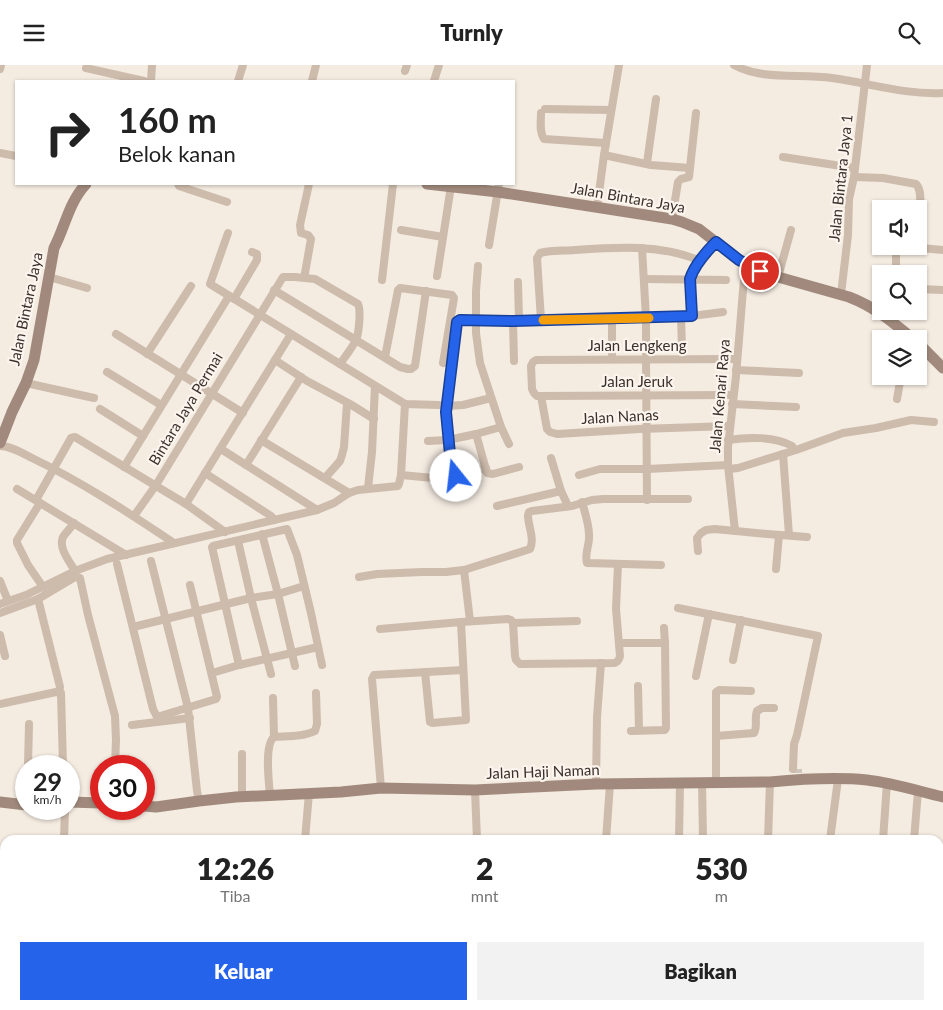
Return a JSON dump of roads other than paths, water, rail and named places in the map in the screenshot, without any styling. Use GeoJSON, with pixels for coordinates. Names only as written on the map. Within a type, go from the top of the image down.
{"type":"FeatureCollection","features":[{"type":"Feature","properties":{"kind":"street"},"geometry":{"type":"LineString","coordinates":[[0,69],[1,65]]}},
{"type":"Feature","properties":{"kind":"street"},"geometry":{"type":"LineString","coordinates":[[151,80],[152,65]]}},
{"type":"Feature","properties":{"kind":"street"},"geometry":{"type":"LineString","coordinates":[[238,80],[243,65]]}},
{"type":"Feature","properties":{"kind":"street"},"geometry":{"type":"LineString","coordinates":[[312,80],[316,65]]}},
{"type":"Feature","properties":{"kind":"street"},"geometry":{"type":"LineString","coordinates":[[434,80],[439,65]]}},
{"type":"Feature","properties":{"kind":"street"},"geometry":{"type":"LineString","coordinates":[[597,207],[619,65]]}},
{"type":"Feature","properties":{"kind":"street"},"geometry":{"type":"LineString","coordinates":[[734,65],[753,72],[770,75],[832,78],[926,94],[943,93]]}},
{"type":"Feature","properties":{"kind":"street"},"geometry":{"type":"LineString","coordinates":[[770,75],[771,65]]}},
{"type":"Feature","properties":{"kind":"street","name":"Jalan Bintara Jaya 1"},"geometry":{"type":"LineString","coordinates":[[841,294],[848,235],[849,199],[854,177],[867,65]]}},
{"type":"Feature","properties":{"kind":"street"},"geometry":{"type":"LineString","coordinates":[[86,68],[140,80]]}},
{"type":"Feature","properties":{"kind":"street"},"geometry":{"type":"LineString","coordinates":[[646,163],[656,99]]}},
{"type":"Feature","properties":{"kind":"street"},"geometry":{"type":"LineString","coordinates":[[606,143],[544,139],[541,132],[543,111],[612,110]]}},
{"type":"Feature","properties":{"kind":"street"},"geometry":{"type":"LineString","coordinates":[[672,219],[678,182],[688,177],[690,169],[696,113]]}},
{"type":"Feature","properties":{"kind":"street"},"geometry":{"type":"LineString","coordinates":[[0,153],[15,157]]}},
{"type":"Feature","properties":{"kind":"street"},"geometry":{"type":"LineString","coordinates":[[604,155],[651,165],[690,169]]}},
{"type":"Feature","properties":{"kind":"street"},"geometry":{"type":"LineString","coordinates":[[783,157],[854,168]]}},
{"type":"Feature","properties":{"kind":"street"},"geometry":{"type":"LineString","coordinates":[[854,177],[883,178],[916,184],[919,187],[920,200]]}},
{"type":"Feature","properties":{"kind":"street","name":"Jalan Bintara Jaya"},"geometry":{"type":"LineString","coordinates":[[0,444],[34,360],[54,249],[73,202],[85,185]]}},
{"type":"Feature","properties":{"kind":"street"},"geometry":{"type":"LineString","coordinates":[[178,185],[227,202]]}},
{"type":"Feature","properties":{"kind":"street"},"geometry":{"type":"LineString","coordinates":[[305,273],[311,239],[308,235],[301,233],[300,225],[309,185]]}},
{"type":"Feature","properties":{"kind":"street"},"geometry":{"type":"LineString","coordinates":[[382,280],[393,185]]}},
{"type":"Feature","properties":{"kind":"street","name":"Jalan Bintara Jaya"},"geometry":{"type":"LineString","coordinates":[[439,185],[498,188],[682,221],[699,229],[746,265],[778,277],[860,301],[876,310],[901,330]]}},
{"type":"Feature","properties":{"kind":"street"},"geometry":{"type":"LineString","coordinates":[[437,276],[451,186]]}},
{"type":"Feature","properties":{"kind":"street"},"geometry":{"type":"LineString","coordinates":[[489,245],[498,188]]}},
{"type":"Feature","properties":{"kind":"street"},"geometry":{"type":"LineString","coordinates":[[401,230],[443,237]]}},
{"type":"Feature","properties":{"kind":"street"},"geometry":{"type":"LineString","coordinates":[[778,277],[791,230]]}},
{"type":"Feature","properties":{"kind":"street"},"geometry":{"type":"LineString","coordinates":[[228,233],[210,285],[404,403],[463,405],[491,398]]}},
{"type":"Feature","properties":{"kind":"street"},"geometry":{"type":"LineString","coordinates":[[692,316],[690,279],[692,273],[716,242]]}},
{"type":"Feature","properties":{"kind":"street"},"geometry":{"type":"LineString","coordinates":[[896,265],[896,251],[899,246],[943,250]]}},
{"type":"Feature","properties":{"kind":"street"},"geometry":{"type":"LineString","coordinates":[[542,320],[538,258],[540,253],[604,248],[642,248],[686,255],[701,261]]}},
{"type":"Feature","properties":{"kind":"street"},"geometry":{"type":"LineString","coordinates":[[642,248],[646,318],[648,500]]}},
{"type":"Feature","properties":{"kind":"street"},"geometry":{"type":"LineString","coordinates":[[124,467],[180,374],[257,260],[257,254],[252,252]]}},
{"type":"Feature","properties":{"kind":"street","name":"Jalan Kenari Raya"},"geometry":{"type":"LineString","coordinates":[[736,531],[728,467],[728,440],[746,265]]}},
{"type":"Feature","properties":{"kind":"street"},"geometry":{"type":"LineString","coordinates":[[478,266],[476,291],[477,349],[491,398],[509,445]]}},
{"type":"Feature","properties":{"kind":"street"},"geometry":{"type":"LineString","coordinates":[[50,277],[87,288]]}},
{"type":"Feature","properties":{"kind":"street"},"geometry":{"type":"LineString","coordinates":[[340,364],[356,339],[360,314],[358,304],[315,279],[282,277],[274,290],[356,339],[400,367],[408,369],[415,366],[426,291]]}},
{"type":"Feature","properties":{"kind":"street"},"geometry":{"type":"LineString","coordinates":[[644,279],[726,280]]}},
{"type":"Feature","properties":{"kind":"street"},"geometry":{"type":"LineString","coordinates":[[514,361],[518,282]]}},
{"type":"Feature","properties":{"kind":"street"},"geometry":{"type":"LineString","coordinates":[[147,354],[191,287]]}},
{"type":"Feature","properties":{"kind":"street"},"geometry":{"type":"LineString","coordinates":[[385,357],[398,290],[400,288],[452,295],[454,298],[443,363]]}},
{"type":"Feature","properties":{"kind":"street"},"geometry":{"type":"LineString","coordinates":[[927,289],[943,290]]}},
{"type":"Feature","properties":{"kind":"street","name":"Bintara Jaya Permai"},"geometry":{"type":"LineString","coordinates":[[53,468],[71,438],[75,437],[156,485],[274,290]]}},
{"type":"Feature","properties":{"kind":"street"},"geometry":{"type":"LineString","coordinates":[[486,468],[456,476],[451,465],[443,405],[456,324],[460,320],[516,321],[646,318],[692,316],[723,312]]}},
{"type":"Feature","properties":{"kind":"street"},"geometry":{"type":"LineString","coordinates":[[681,316],[682,349]]}},
{"type":"Feature","properties":{"kind":"street"},"geometry":{"type":"LineString","coordinates":[[612,319],[612,354]]}},
{"type":"Feature","properties":{"kind":"street"},"geometry":{"type":"LineString","coordinates":[[116,334],[243,413]]}},
{"type":"Feature","properties":{"kind":"street"},"geometry":{"type":"LineString","coordinates":[[186,504],[291,334]]}},
{"type":"Feature","properties":{"kind":"street"},"geometry":{"type":"LineString","coordinates":[[927,352],[943,368]]}},
{"type":"Feature","properties":{"kind":"street","name":"Jalan Lengkeng"},"geometry":{"type":"LineString","coordinates":[[536,360],[646,357],[737,359]]}},
{"type":"Feature","properties":{"kind":"street"},"geometry":{"type":"LineString","coordinates":[[275,360],[374,419]]}},
{"type":"Feature","properties":{"kind":"street","name":"Jalan Nanas"},"geometry":{"type":"LineString","coordinates":[[536,360],[531,366],[532,389],[536,395],[541,396],[547,429],[557,435],[730,426]]}},
{"type":"Feature","properties":{"kind":"street"},"geometry":{"type":"LineString","coordinates":[[736,370],[799,373]]}},
{"type":"Feature","properties":{"kind":"street"},"geometry":{"type":"LineString","coordinates":[[107,372],[161,405]]}},
{"type":"Feature","properties":{"kind":"street"},"geometry":{"type":"LineString","coordinates":[[246,465],[301,377]]}},
{"type":"Feature","properties":{"kind":"street"},"geometry":{"type":"LineString","coordinates":[[26,383],[94,398]]}},
{"type":"Feature","properties":{"kind":"street"},"geometry":{"type":"LineString","coordinates":[[897,399],[899,385]]}},
{"type":"Feature","properties":{"kind":"street"},"geometry":{"type":"LineString","coordinates":[[368,488],[375,386]]}},
{"type":"Feature","properties":{"kind":"street","name":"Jalan Jeruk"},"geometry":{"type":"LineString","coordinates":[[541,396],[733,395]]}},
{"type":"Feature","properties":{"kind":"street"},"geometry":{"type":"LineString","coordinates":[[325,478],[340,461],[342,455],[347,403]]}},
{"type":"Feature","properties":{"kind":"street"},"geometry":{"type":"LineString","coordinates":[[0,581],[4,602],[26,595],[76,571],[107,559],[317,510],[334,503],[350,493],[368,488],[398,486],[401,475],[404,403]]}},
{"type":"Feature","properties":{"kind":"street"},"geometry":{"type":"LineString","coordinates":[[732,404],[796,407]]}},
{"type":"Feature","properties":{"kind":"street"},"geometry":{"type":"LineString","coordinates":[[100,409],[143,436]]}},
{"type":"Feature","properties":{"kind":"street"},"geometry":{"type":"LineString","coordinates":[[579,475],[600,469],[738,468],[843,433],[912,421],[934,422]]}},
{"type":"Feature","properties":{"kind":"street"},"geometry":{"type":"LineString","coordinates":[[428,441],[448,440],[501,427]]}},
{"type":"Feature","properties":{"kind":"street"},"geometry":{"type":"LineString","coordinates":[[476,434],[489,475],[519,467]]}},
{"type":"Feature","properties":{"kind":"street"},"geometry":{"type":"LineString","coordinates":[[261,440],[350,493]]}},
{"type":"Feature","properties":{"kind":"street"},"geometry":{"type":"LineString","coordinates":[[728,440],[771,440],[792,446]]}},
{"type":"Feature","properties":{"kind":"street"},"geometry":{"type":"LineString","coordinates":[[0,444],[53,468],[134,516],[174,543]]}},
{"type":"Feature","properties":{"kind":"street"},"geometry":{"type":"LineString","coordinates":[[220,449],[317,510]]}},
{"type":"Feature","properties":{"kind":"street"},"geometry":{"type":"LineString","coordinates":[[783,454],[789,535]]}},
{"type":"Feature","properties":{"kind":"street"},"geometry":{"type":"LineString","coordinates":[[551,458],[561,491],[568,506]]}},
{"type":"Feature","properties":{"kind":"street"},"geometry":{"type":"LineString","coordinates":[[43,587],[17,546],[17,540],[38,502],[53,468]]}},
{"type":"Feature","properties":{"kind":"street"},"geometry":{"type":"LineString","coordinates":[[205,473],[236,492],[274,520]]}},
{"type":"Feature","properties":{"kind":"street"},"geometry":{"type":"LineString","coordinates":[[401,475],[444,479]]}},
{"type":"Feature","properties":{"kind":"street"},"geometry":{"type":"LineString","coordinates":[[134,516],[156,485],[225,532]]}},
{"type":"Feature","properties":{"kind":"street"},"geometry":{"type":"LineString","coordinates":[[17,489],[126,555]]}},
{"type":"Feature","properties":{"kind":"street"},"geometry":{"type":"LineString","coordinates":[[497,506],[561,491]]}},
{"type":"Feature","properties":{"kind":"street"},"geometry":{"type":"LineString","coordinates":[[359,577],[377,574],[464,570],[530,549],[533,539],[528,518],[529,512],[603,499],[688,499]]}},
{"type":"Feature","properties":{"kind":"street"},"geometry":{"type":"LineString","coordinates":[[582,503],[589,534],[586,562],[661,565]]}},
{"type":"Feature","properties":{"kind":"street"},"geometry":{"type":"LineString","coordinates":[[74,523],[63,537],[62,544],[76,571]]}},
{"type":"Feature","properties":{"kind":"street"},"geometry":{"type":"LineString","coordinates":[[239,665],[212,547],[288,529],[304,586],[322,665]]}},
{"type":"Feature","properties":{"kind":"street"},"geometry":{"type":"LineString","coordinates":[[698,551],[698,538],[706,530],[715,529],[807,537]]}},
{"type":"Feature","properties":{"kind":"street"},"geometry":{"type":"LineString","coordinates":[[262,534],[296,666]]}},
{"type":"Feature","properties":{"kind":"street"},"geometry":{"type":"LineString","coordinates":[[776,569],[779,535]]}},
{"type":"Feature","properties":{"kind":"street"},"geometry":{"type":"LineString","coordinates":[[238,541],[270,674]]}},
{"type":"Feature","properties":{"kind":"street"},"geometry":{"type":"LineString","coordinates":[[151,561],[188,708],[199,801]]}},
{"type":"Feature","properties":{"kind":"street"},"geometry":{"type":"LineString","coordinates":[[117,564],[156,716],[158,717],[217,698],[190,585]]}},
{"type":"Feature","properties":{"kind":"street"},"geometry":{"type":"LineString","coordinates":[[513,623],[515,656],[520,664],[617,662],[619,660],[616,609],[618,564]]}},
{"type":"Feature","properties":{"kind":"street"},"geometry":{"type":"LineString","coordinates":[[464,570],[470,621]]}},
{"type":"Feature","properties":{"kind":"street"},"geometry":{"type":"LineString","coordinates":[[0,613],[38,599],[75,577],[80,578],[115,716],[116,755]]}},
{"type":"Feature","properties":{"kind":"street"},"geometry":{"type":"LineString","coordinates":[[133,627],[251,598],[278,594],[304,586]]}},
{"type":"Feature","properties":{"kind":"street"},"geometry":{"type":"LineString","coordinates":[[38,599],[60,687]]}},
{"type":"Feature","properties":{"kind":"street"},"geometry":{"type":"LineString","coordinates":[[678,608],[818,635],[796,735],[798,744],[796,774]]}},
{"type":"Feature","properties":{"kind":"street"},"geometry":{"type":"LineString","coordinates":[[696,676],[709,614]]}},
{"type":"Feature","properties":{"kind":"street"},"geometry":{"type":"LineString","coordinates":[[380,629],[508,619],[513,623],[577,621]]}},
{"type":"Feature","properties":{"kind":"street"},"geometry":{"type":"LineString","coordinates":[[733,660],[741,620]]}},
{"type":"Feature","properties":{"kind":"street"},"geometry":{"type":"LineString","coordinates":[[425,672],[430,720],[432,723],[466,720],[461,622]]}},
{"type":"Feature","properties":{"kind":"street"},"geometry":{"type":"LineString","coordinates":[[638,686],[635,731],[665,730],[664,628]]}},
{"type":"Feature","properties":{"kind":"street"},"geometry":{"type":"LineString","coordinates":[[0,635],[5,656]]}},
{"type":"Feature","properties":{"kind":"street"},"geometry":{"type":"LineString","coordinates":[[619,643],[665,643]]}},
{"type":"Feature","properties":{"kind":"street"},"geometry":{"type":"LineString","coordinates":[[212,673],[318,647]]}},
{"type":"Feature","properties":{"kind":"street"},"geometry":{"type":"LineString","coordinates":[[596,784],[597,717],[601,663]]}},
{"type":"Feature","properties":{"kind":"street"},"geometry":{"type":"LineString","coordinates":[[381,788],[372,679],[374,675],[463,670]]}},
{"type":"Feature","properties":{"kind":"street"},"geometry":{"type":"LineString","coordinates":[[716,783],[716,691],[752,691]]}},
{"type":"Feature","properties":{"kind":"street"},"geometry":{"type":"LineString","coordinates":[[0,704],[56,692],[60,693],[63,755]]}},
{"type":"Feature","properties":{"kind":"street"},"geometry":{"type":"LineString","coordinates":[[270,796],[268,758],[270,740],[274,737],[300,735],[315,731],[317,724],[316,693]]}},
{"type":"Feature","properties":{"kind":"street"},"geometry":{"type":"LineString","coordinates":[[273,698],[274,737]]}},
{"type":"Feature","properties":{"kind":"street"},"geometry":{"type":"LineString","coordinates":[[716,735],[754,733],[756,730],[755,716],[757,711],[762,708],[774,708]]}},
{"type":"Feature","properties":{"kind":"street"},"geometry":{"type":"LineString","coordinates":[[132,725],[190,718]]}},
{"type":"Feature","properties":{"kind":"street"},"geometry":{"type":"LineString","coordinates":[[28,755],[29,725]]}},
{"type":"Feature","properties":{"kind":"street"},"geometry":{"type":"LineString","coordinates":[[242,754],[242,797]]}},
{"type":"Feature","properties":{"kind":"street","name":"Jalan Haji Naman"},"geometry":{"type":"LineString","coordinates":[[155,807],[242,797],[381,788],[475,790],[596,784],[770,782],[796,774],[887,783],[943,797]]}},
{"type":"Feature","properties":{"kind":"street"},"geometry":{"type":"LineString","coordinates":[[831,835],[838,779]]}},
{"type":"Feature","properties":{"kind":"street"},"geometry":{"type":"LineString","coordinates":[[702,782],[703,835]]}},
{"type":"Feature","properties":{"kind":"street"},"geometry":{"type":"LineString","coordinates":[[768,835],[770,782]]}},
{"type":"Feature","properties":{"kind":"street"},"geometry":{"type":"LineString","coordinates":[[679,835],[680,783]]}},
{"type":"Feature","properties":{"kind":"street"},"geometry":{"type":"LineString","coordinates":[[883,835],[887,783]]}},
{"type":"Feature","properties":{"kind":"street"},"geometry":{"type":"LineString","coordinates":[[606,835],[610,784]]}},
{"type":"Feature","properties":{"kind":"street"},"geometry":{"type":"LineString","coordinates":[[475,790],[477,835]]}},
{"type":"Feature","properties":{"kind":"street"},"geometry":{"type":"LineString","coordinates":[[914,835],[918,791]]}},
{"type":"Feature","properties":{"kind":"street"},"geometry":{"type":"LineString","coordinates":[[306,835],[309,793]]}},
{"type":"Feature","properties":{"kind":"street"},"geometry":{"type":"LineString","coordinates":[[0,802],[15,804]]}},
{"type":"Feature","properties":{"kind":"street"},"geometry":{"type":"LineString","coordinates":[[64,835],[65,820]]}}]}
